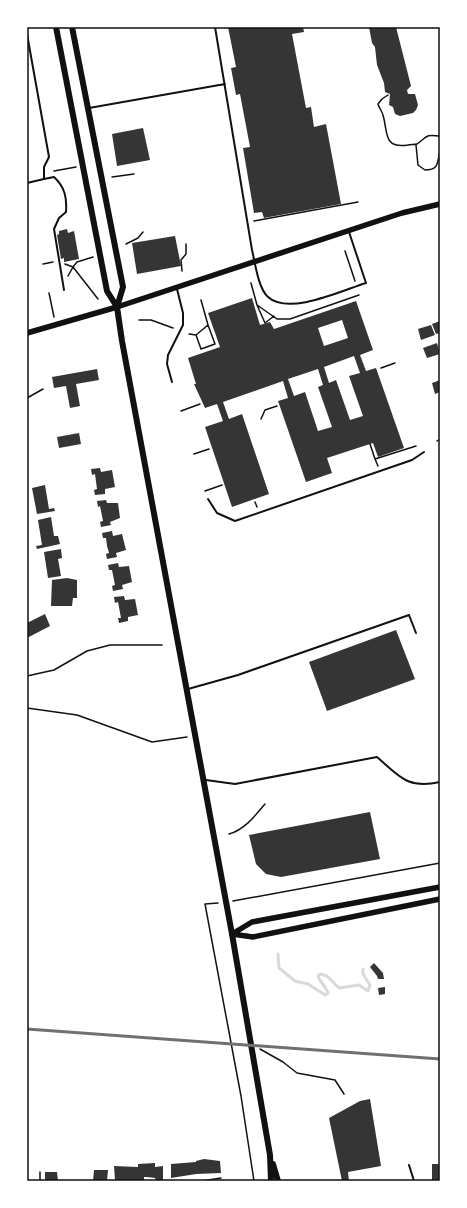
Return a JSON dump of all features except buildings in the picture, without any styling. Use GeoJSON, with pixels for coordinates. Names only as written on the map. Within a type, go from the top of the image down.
{"type":"FeatureCollection","features":[{"type":"Feature","properties":{"kind":"main road"},"geometry":{"type":"LineString","coordinates":[[56,27],[107,291],[117,307]]}},
{"type":"Feature","properties":{"kind":"main road"},"geometry":{"type":"LineString","coordinates":[[72,27],[123,287],[117,307],[122,345],[232,934],[270,1155],[278,1181]]}},
{"type":"Feature","properties":{"kind":"main road"},"geometry":{"type":"LineString","coordinates":[[270,1155],[271,1181]]}},
{"type":"Feature","properties":{"kind":"street"},"geometry":{"type":"LineString","coordinates":[[27,333],[177,288],[402,213],[440,204]]}},
{"type":"Feature","properties":{"kind":"street"},"geometry":{"type":"LineString","coordinates":[[232,934],[252,922],[440,887]]}},
{"type":"Feature","properties":{"kind":"street"},"geometry":{"type":"LineString","coordinates":[[232,934],[253,937],[440,899]]}},
{"type":"Feature","properties":{"kind":"lane"},"geometry":{"type":"LineString","coordinates":[[215,27],[255,262],[259,280],[268,297],[283,304],[297,305],[366,283],[349,231]]}},
{"type":"Feature","properties":{"kind":"lane"},"geometry":{"type":"LineString","coordinates":[[27,34],[50,157],[44,167],[44,179]]}},
{"type":"Feature","properties":{"kind":"lane"},"geometry":{"type":"LineString","coordinates":[[88,108],[225,84]]}},
{"type":"Feature","properties":{"kind":"lane"},"geometry":{"type":"LineString","coordinates":[[27,183],[54,177],[62,183],[67,200],[66,212],[59,218],[54,229],[64,290]]}},
{"type":"Feature","properties":{"kind":"lane"},"geometry":{"type":"LineString","coordinates":[[172,382],[167,364],[168,355],[183,325],[183,313],[177,288]]}},
{"type":"Feature","properties":{"kind":"lane"},"geometry":{"type":"LineString","coordinates":[[208,499],[217,513],[235,521],[412,460],[424,452]]}},
{"type":"Feature","properties":{"kind":"lane"},"geometry":{"type":"LineString","coordinates":[[186,689],[245,673],[409,615],[416,633]]}},
{"type":"Feature","properties":{"kind":"lane"},"geometry":{"type":"LineString","coordinates":[[203,780],[235,784],[377,757],[404,780],[420,785],[440,782]]}},
{"type":"Feature","properties":{"kind":"lane"},"geometry":{"type":"LineString","coordinates":[[409,1165],[414,1181]]}},
{"type":"Feature","properties":{"kind":"path"},"geometry":{"type":"LineString","coordinates":[[388,95],[378,104],[383,114],[385,131],[390,141],[399,146],[416,145],[424,137],[429,135],[438,136],[440,138]]}},
{"type":"Feature","properties":{"kind":"path"},"geometry":{"type":"LineString","coordinates":[[416,145],[418,165],[425,170],[435,167],[439,161],[440,151]]}},
{"type":"Feature","properties":{"kind":"path"},"geometry":{"type":"LineString","coordinates":[[44,173],[76,167]]}},
{"type":"Feature","properties":{"kind":"path"},"geometry":{"type":"LineString","coordinates":[[112,177],[134,174]]}},
{"type":"Feature","properties":{"kind":"path"},"geometry":{"type":"LineString","coordinates":[[254,221],[358,202]]}},
{"type":"Feature","properties":{"kind":"path"},"geometry":{"type":"LineString","coordinates":[[126,244],[138,238],[143,232]]}},
{"type":"Feature","properties":{"kind":"path"},"geometry":{"type":"LineString","coordinates":[[182,271],[181,260],[186,254],[186,244]]}},
{"type":"Feature","properties":{"kind":"path"},"geometry":{"type":"LineString","coordinates":[[345,251],[355,281]]}},
{"type":"Feature","properties":{"kind":"path"},"geometry":{"type":"LineString","coordinates":[[63,278],[68,276],[77,262],[93,256]]}},
{"type":"Feature","properties":{"kind":"path"},"geometry":{"type":"LineString","coordinates":[[43,264],[59,261],[73,268],[98,299]]}},
{"type":"Feature","properties":{"kind":"path"},"geometry":{"type":"LineString","coordinates":[[49,293],[54,317]]}},
{"type":"Feature","properties":{"kind":"path"},"geometry":{"type":"LineString","coordinates":[[196,335],[201,349],[215,344],[201,300]]}},
{"type":"Feature","properties":{"kind":"path"},"geometry":{"type":"LineString","coordinates":[[257,305],[265,323],[274,316]]}},
{"type":"Feature","properties":{"kind":"path"},"geometry":{"type":"LineString","coordinates":[[139,320],[151,320],[173,328]]}},
{"type":"Feature","properties":{"kind":"path"},"geometry":{"type":"LineString","coordinates":[[189,334],[196,335],[208,325]]}},
{"type":"Feature","properties":{"kind":"path"},"geometry":{"type":"LineString","coordinates":[[381,368],[395,363]]}},
{"type":"Feature","properties":{"kind":"path"},"geometry":{"type":"LineString","coordinates":[[27,398],[43,389]]}},
{"type":"Feature","properties":{"kind":"path"},"geometry":{"type":"LineString","coordinates":[[181,410],[200,404]]}},
{"type":"Feature","properties":{"kind":"path"},"geometry":{"type":"LineString","coordinates":[[261,419],[265,410],[277,406]]}},
{"type":"Feature","properties":{"kind":"path"},"geometry":{"type":"LineString","coordinates":[[370,444],[375,459],[416,446]]}},
{"type":"Feature","properties":{"kind":"path"},"geometry":{"type":"LineString","coordinates":[[194,454],[209,449]]}},
{"type":"Feature","properties":{"kind":"path"},"geometry":{"type":"LineString","coordinates":[[205,491],[222,485]]}},
{"type":"Feature","properties":{"kind":"path"},"geometry":{"type":"LineString","coordinates":[[27,676],[54,670],[87,651],[110,645],[162,645]]}},
{"type":"Feature","properties":{"kind":"path"},"geometry":{"type":"LineString","coordinates":[[27,708],[77,715],[152,742],[195,736]]}},
{"type":"Feature","properties":{"kind":"path"},"geometry":{"type":"LineString","coordinates":[[229,834],[237,832],[255,816],[265,804]]}},
{"type":"Feature","properties":{"kind":"path"},"geometry":{"type":"LineString","coordinates":[[242,900],[440,863]]}},
{"type":"Feature","properties":{"kind":"path"},"geometry":{"type":"LineString","coordinates":[[205,904],[241,1096],[254,1181]]}},
{"type":"Feature","properties":{"kind":"path"},"geometry":{"type":"LineString","coordinates":[[251,1044],[283,1062],[298,1073],[335,1080],[344,1094]]}},
{"type":"Feature","properties":{"kind":"path"},"geometry":{"type":"LineString","coordinates":[[40,1172],[40,1181]]}},
{"type":"Feature","properties":{"kind":"path"},"geometry":{"type":"LineString","coordinates":[[202,1181],[222,1178]]}},
{"type":"Feature","properties":{"kind":"waterway"},"geometry":{"type":"LineString","coordinates":[[278,954],[279,968],[295,981],[308,984],[325,995],[328,993],[318,976],[320,974],[327,976],[339,988],[359,985],[368,991],[370,985],[363,974],[363,969]]}},
{"type":"Feature","properties":{"kind":"railway"},"geometry":{"type":"LineString","coordinates":[[27,1029],[440,1059]]}}]}
